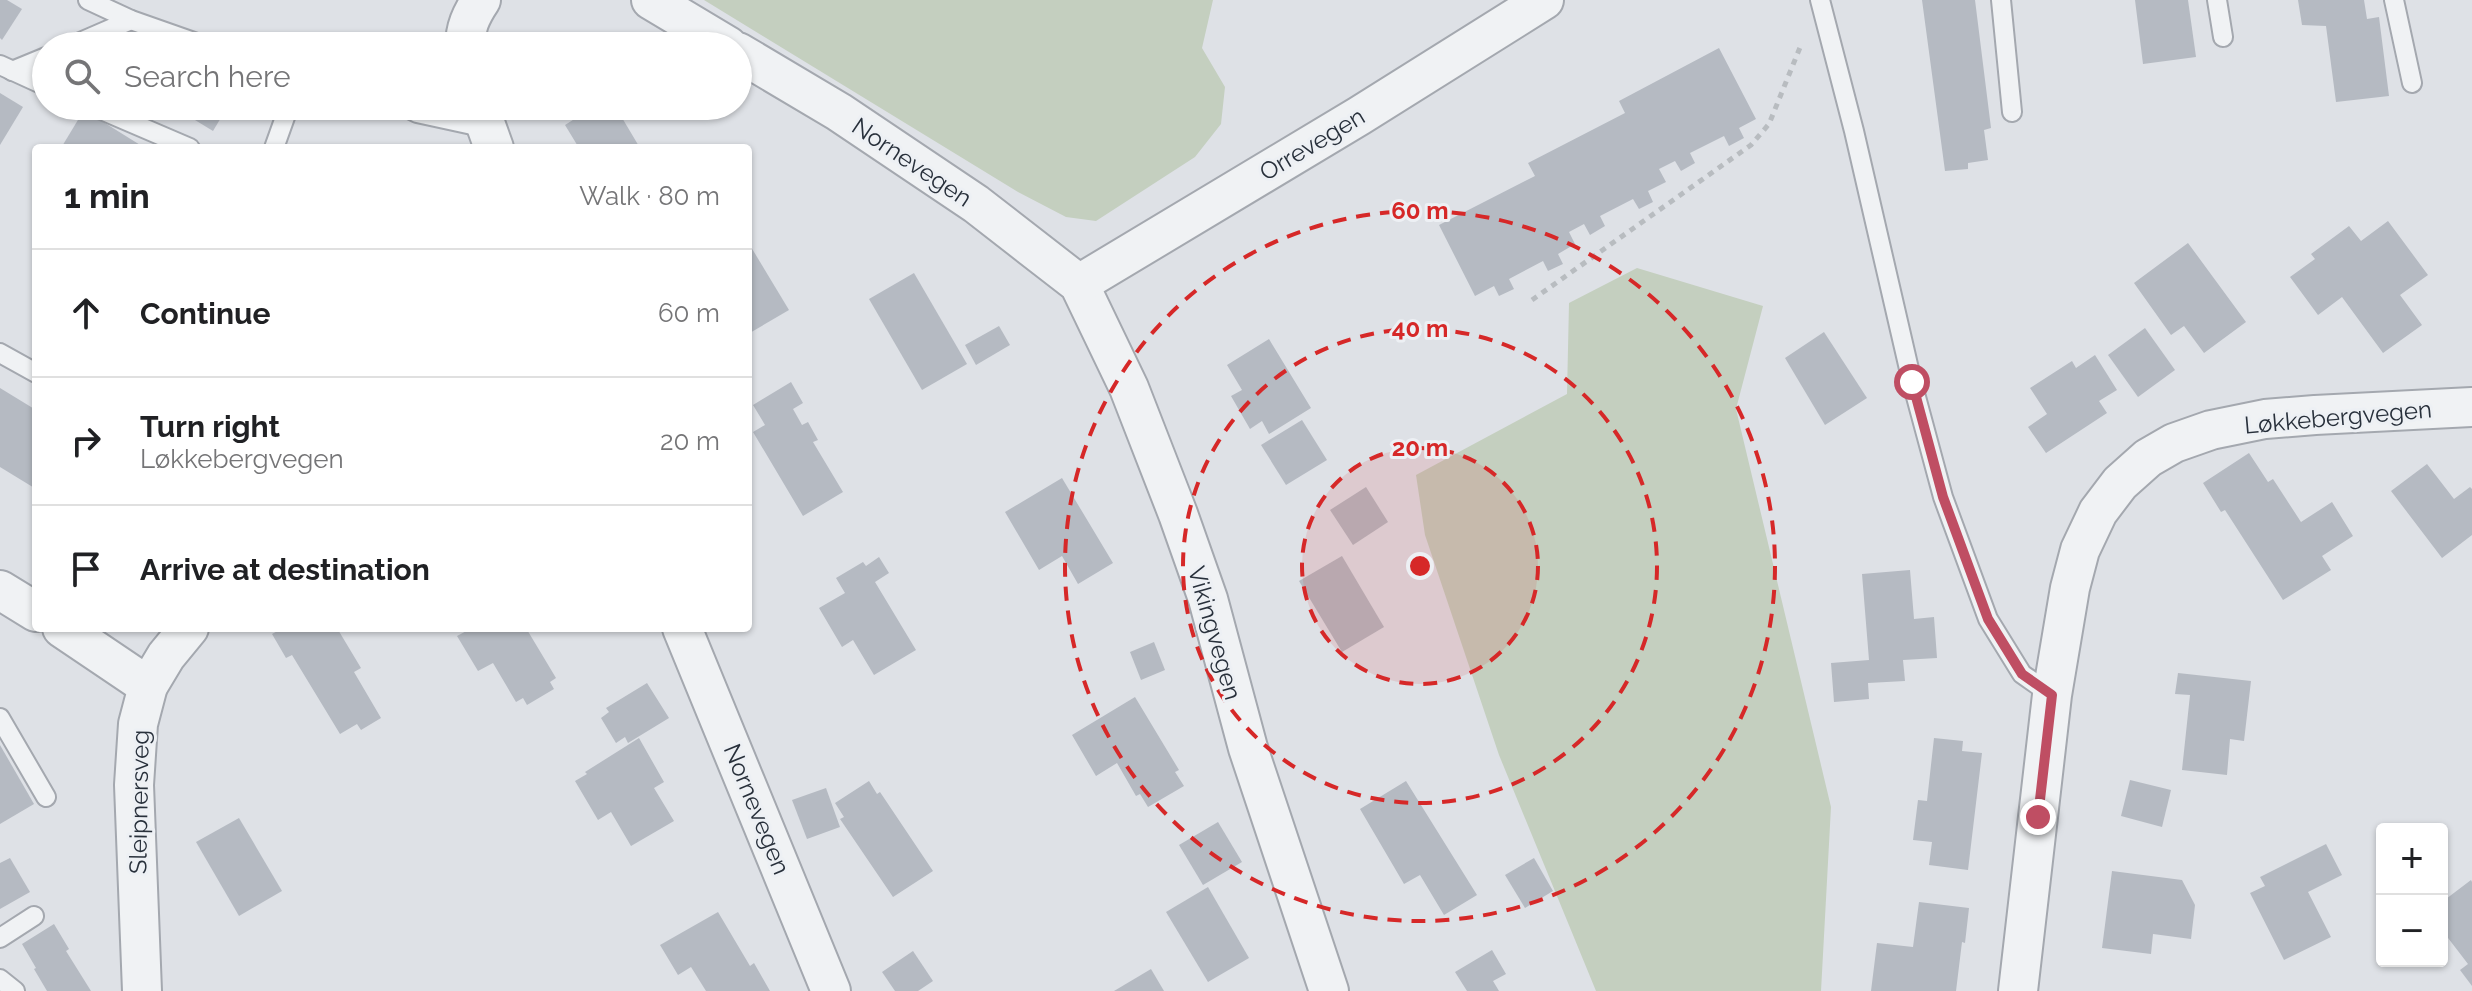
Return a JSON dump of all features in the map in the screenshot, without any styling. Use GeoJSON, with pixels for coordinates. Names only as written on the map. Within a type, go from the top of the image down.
{"type":"FeatureCollection","features":[{"type":"Feature","properties":{"kind":"street"},"geometry":{"type":"LineString","coordinates":[[465,32],[481,0]]}},
{"type":"Feature","properties":{"kind":"street"},"geometry":{"type":"LineString","coordinates":[[651,0],[705,32]]}},
{"type":"Feature","properties":{"kind":"street","name":"Orrevegen"},"geometry":{"type":"LineString","coordinates":[[1079,284],[1359,116],[1544,0]]}},
{"type":"Feature","properties":{"kind":"street","name":"Nornevegen"},"geometry":{"type":"LineString","coordinates":[[752,60],[839,112],[976,204],[1079,284]]}},
{"type":"Feature","properties":{"kind":"street","name":"Vikingvegen"},"geometry":{"type":"LineString","coordinates":[[1079,284],[1129,388],[1183,528],[1208,599],[1248,748],[1329,991]]}},
{"type":"Feature","properties":{"kind":"street","name":"Løkkebergvegen"},"geometry":{"type":"LineString","coordinates":[[2018,991],[2052,695],[2070,588],[2080,550],[2098,512],[2120,483],[2148,458],[2174,443],[2211,430],[2265,419],[2472,407]]}},
{"type":"Feature","properties":{"kind":"street"},"geometry":{"type":"LineString","coordinates":[[0,590],[32,610]]}},
{"type":"Feature","properties":{"kind":"street","name":"Sleipnersveg"},"geometry":{"type":"LineString","coordinates":[[142,991],[135,755],[138,724],[148,686],[166,656],[186,632]]}},
{"type":"Feature","properties":{"kind":"street","name":"Nornevegen"},"geometry":{"type":"LineString","coordinates":[[684,632],[831,991]]}},
{"type":"Feature","properties":{"kind":"street"},"geometry":{"type":"LineString","coordinates":[[83,634],[148,686]]}},
{"type":"Feature","properties":{"kind":"lane"},"geometry":{"type":"LineString","coordinates":[[88,0],[165,32]]}},
{"type":"Feature","properties":{"kind":"lane"},"geometry":{"type":"LineString","coordinates":[[1820,0],[1912,382],[1943,497],[1988,619],[2022,674],[2052,695]]}},
{"type":"Feature","properties":{"kind":"lane"},"geometry":{"type":"LineString","coordinates":[[2001,0],[2012,112]]}},
{"type":"Feature","properties":{"kind":"lane"},"geometry":{"type":"LineString","coordinates":[[2217,0],[2223,37]]}},
{"type":"Feature","properties":{"kind":"lane"},"geometry":{"type":"LineString","coordinates":[[2394,0],[2412,83]]}},
{"type":"Feature","properties":{"kind":"lane"},"geometry":{"type":"LineString","coordinates":[[103,32],[131,20]]}},
{"type":"Feature","properties":{"kind":"lane"},"geometry":{"type":"LineString","coordinates":[[6,68],[32,61]]}},
{"type":"Feature","properties":{"kind":"lane"},"geometry":{"type":"LineString","coordinates":[[6,68],[32,80]]}},
{"type":"Feature","properties":{"kind":"lane"},"geometry":{"type":"LineString","coordinates":[[125,120],[181,144]]}},
{"type":"Feature","properties":{"kind":"lane"},"geometry":{"type":"LineString","coordinates":[[275,144],[284,120]]}},
{"type":"Feature","properties":{"kind":"lane"},"geometry":{"type":"LineString","coordinates":[[449,120],[486,127]]}},
{"type":"Feature","properties":{"kind":"lane"},"geometry":{"type":"LineString","coordinates":[[0,353],[32,371]]}},
{"type":"Feature","properties":{"kind":"lane"},"geometry":{"type":"LineString","coordinates":[[0,718],[46,797]]}},
{"type":"Feature","properties":{"kind":"lane"},"geometry":{"type":"LineString","coordinates":[[0,938],[34,916]]}},
{"type":"Feature","properties":{"kind":"lane"},"geometry":{"type":"LineString","coordinates":[[0,979],[15,991]]}},
{"type":"Feature","properties":{"kind":"path"},"geometry":{"type":"LineString","coordinates":[[1532,300],[1751,145],[1769,124],[1802,41]]}},
{"type":"Feature","properties":{"kind":"green space"},"geometry":{"type":"Polygon","coordinates":[[[704,0],[1213,0],[1202,48],[1225,87],[1221,124],[1195,157],[1096,221],[1066,217],[1018,192],[704,0]]]}},
{"type":"Feature","properties":{"kind":"green space"},"geometry":{"type":"Polygon","coordinates":[[[1637,268],[1763,306],[1736,409],[1831,807],[1821,991],[1596,991],[1499,755],[1425,535],[1416,475],[1567,394],[1569,303],[1637,268]]]}},
{"type":"Feature","properties":{"kind":"building"},"geometry":{"type":"Polygon","coordinates":[[[0,0],[7,0],[22,9],[2,40],[0,38],[0,0]]]}},
{"type":"Feature","properties":{"kind":"building"},"geometry":{"type":"Polygon","coordinates":[[[1922,0],[1975,0],[1991,128],[1984,130],[1988,160],[1968,163],[1968,169],[1945,171],[1922,0]]]}},
{"type":"Feature","properties":{"kind":"building"},"geometry":{"type":"Polygon","coordinates":[[[2135,0],[2188,0],[2196,57],[2143,64],[2135,0]]]}},
{"type":"Feature","properties":{"kind":"building"},"geometry":{"type":"Polygon","coordinates":[[[2298,0],[2364,0],[2367,19],[2379,17],[2389,96],[2336,102],[2326,26],[2302,25],[2298,0]]]}},
{"type":"Feature","properties":{"kind":"building"},"geometry":{"type":"Polygon","coordinates":[[[1719,48],[1756,119],[1739,128],[1744,138],[1729,146],[1724,136],[1690,153],[1695,163],[1681,171],[1675,161],[1659,169],[1666,182],[1648,191],[1653,202],[1639,209],[1633,199],[1600,216],[1605,226],[1590,235],[1584,224],[1569,232],[1575,244],[1558,254],[1563,264],[1548,271],[1543,261],[1509,279],[1514,289],[1499,296],[1494,286],[1475,296],[1439,225],[1535,176],[1528,163],[1625,113],[1619,101],[1719,48]]]}},
{"type":"Feature","properties":{"kind":"building"},"geometry":{"type":"Polygon","coordinates":[[[0,93],[23,107],[0,145],[0,93]]]}},
{"type":"Feature","properties":{"kind":"building"},"geometry":{"type":"Polygon","coordinates":[[[78,120],[100,120],[139,144],[63,144],[78,120]]]}},
{"type":"Feature","properties":{"kind":"building"},"geometry":{"type":"Polygon","coordinates":[[[195,120],[220,120],[213,131],[195,120]]]}},
{"type":"Feature","properties":{"kind":"building"},"geometry":{"type":"Polygon","coordinates":[[[573,120],[623,120],[638,144],[577,144],[565,125],[573,120]]]}},
{"type":"Feature","properties":{"kind":"building"},"geometry":{"type":"Polygon","coordinates":[[[2388,221],[2428,275],[2400,295],[2422,325],[2383,353],[2342,297],[2318,315],[2290,277],[2315,259],[2311,254],[2349,226],[2361,241],[2388,221]]]}},
{"type":"Feature","properties":{"kind":"building"},"geometry":{"type":"Polygon","coordinates":[[[2188,243],[2246,322],[2204,353],[2184,326],[2171,335],[2134,283],[2188,243]]]}},
{"type":"Feature","properties":{"kind":"building"},"geometry":{"type":"Polygon","coordinates":[[[752,249],[789,310],[752,332],[752,249]]]}},
{"type":"Feature","properties":{"kind":"building"},"geometry":{"type":"Polygon","coordinates":[[[914,273],[967,364],[922,390],[869,299],[914,273]]]}},
{"type":"Feature","properties":{"kind":"building"},"geometry":{"type":"Polygon","coordinates":[[[999,326],[1010,345],[976,365],[965,345],[999,326]]]}},
{"type":"Feature","properties":{"kind":"building"},"geometry":{"type":"Polygon","coordinates":[[[2145,328],[2175,370],[2138,397],[2108,355],[2145,328]]]}},
{"type":"Feature","properties":{"kind":"building"},"geometry":{"type":"Polygon","coordinates":[[[1824,332],[1867,398],[1825,425],[1785,358],[1824,332]]]}},
{"type":"Feature","properties":{"kind":"building"},"geometry":{"type":"Polygon","coordinates":[[[1269,339],[1311,408],[1269,434],[1262,421],[1250,429],[1231,396],[1242,390],[1227,365],[1269,339]]]}},
{"type":"Feature","properties":{"kind":"building"},"geometry":{"type":"Polygon","coordinates":[[[2095,355],[2117,390],[2099,401],[2107,413],[2046,453],[2028,427],[2047,414],[2030,388],[2072,361],[2076,368],[2095,355]]]}},
{"type":"Feature","properties":{"kind":"building"},"geometry":{"type":"Polygon","coordinates":[[[791,382],[803,403],[793,409],[802,425],[808,422],[818,440],[813,442],[843,492],[803,516],[753,432],[765,425],[753,405],[791,382]]]}},
{"type":"Feature","properties":{"kind":"building"},"geometry":{"type":"Polygon","coordinates":[[[0,388],[32,408],[32,487],[0,467],[0,388]]]}},
{"type":"Feature","properties":{"kind":"building"},"geometry":{"type":"Polygon","coordinates":[[[1302,420],[1327,460],[1286,485],[1261,445],[1302,420]]]}},
{"type":"Feature","properties":{"kind":"building"},"geometry":{"type":"Polygon","coordinates":[[[2249,453],[2268,482],[2273,479],[2301,522],[2332,502],[2353,536],[2322,556],[2331,570],[2283,600],[2225,510],[2221,512],[2203,483],[2249,453]]]}},
{"type":"Feature","properties":{"kind":"building"},"geometry":{"type":"Polygon","coordinates":[[[2427,464],[2454,499],[2470,487],[2472,489],[2472,535],[2442,558],[2391,491],[2427,464]]]}},
{"type":"Feature","properties":{"kind":"building"},"geometry":{"type":"Polygon","coordinates":[[[1062,478],[1113,563],[1078,584],[1062,556],[1039,570],[1005,512],[1062,478]]]}},
{"type":"Feature","properties":{"kind":"building"},"geometry":{"type":"Polygon","coordinates":[[[1366,487],[1388,522],[1353,545],[1330,510],[1366,487]]]}},
{"type":"Feature","properties":{"kind":"building"},"geometry":{"type":"Polygon","coordinates":[[[1342,556],[1384,627],[1342,652],[1299,581],[1342,556]]]}},
{"type":"Feature","properties":{"kind":"building"},"geometry":{"type":"Polygon","coordinates":[[[879,557],[889,573],[875,582],[916,650],[874,675],[853,640],[842,647],[819,608],[845,593],[836,578],[863,562],[866,566],[879,557]]]}},
{"type":"Feature","properties":{"kind":"building"},"geometry":{"type":"Polygon","coordinates":[[[1910,570],[1914,619],[1934,617],[1937,658],[1903,660],[1905,681],[1868,683],[1869,699],[1834,702],[1831,663],[1869,660],[1862,574],[1910,570]]]}},
{"type":"Feature","properties":{"kind":"building"},"geometry":{"type":"Polygon","coordinates":[[[339,632],[361,668],[354,672],[381,718],[361,730],[357,724],[340,734],[292,655],[286,658],[272,634],[339,632]]]}},
{"type":"Feature","properties":{"kind":"building"},"geometry":{"type":"Polygon","coordinates":[[[464,632],[528,632],[556,678],[550,682],[554,689],[527,705],[523,698],[516,702],[493,663],[478,671],[457,636],[464,632]]]}},
{"type":"Feature","properties":{"kind":"building"},"geometry":{"type":"Polygon","coordinates":[[[1154,642],[1165,670],[1141,680],[1130,652],[1154,642]]]}},
{"type":"Feature","properties":{"kind":"building"},"geometry":{"type":"Polygon","coordinates":[[[2178,673],[2251,681],[2244,741],[2230,739],[2227,775],[2182,770],[2190,695],[2175,694],[2178,673]]]}},
{"type":"Feature","properties":{"kind":"building"},"geometry":{"type":"Polygon","coordinates":[[[647,683],[669,718],[628,743],[625,737],[616,743],[601,718],[609,712],[606,708],[647,683]]]}},
{"type":"Feature","properties":{"kind":"building"},"geometry":{"type":"Polygon","coordinates":[[[1135,697],[1179,770],[1175,772],[1184,786],[1148,807],[1140,794],[1136,796],[1117,763],[1096,776],[1072,735],[1135,697]]]}},
{"type":"Feature","properties":{"kind":"building"},"geometry":{"type":"Polygon","coordinates":[[[639,738],[664,782],[654,788],[674,821],[631,846],[611,812],[598,820],[575,781],[639,738]]]}},
{"type":"Feature","properties":{"kind":"building"},"geometry":{"type":"Polygon","coordinates":[[[1934,738],[1963,741],[1962,751],[1982,753],[1968,870],[1929,865],[1932,842],[1913,840],[1918,800],[1927,801],[1934,738]]]}},
{"type":"Feature","properties":{"kind":"building"},"geometry":{"type":"Polygon","coordinates":[[[0,745],[34,804],[0,824],[0,745]]]}},
{"type":"Feature","properties":{"kind":"building"},"geometry":{"type":"Polygon","coordinates":[[[2130,780],[2171,790],[2162,827],[2121,816],[2130,780]]]}},
{"type":"Feature","properties":{"kind":"building"},"geometry":{"type":"Polygon","coordinates":[[[869,781],[877,794],[880,792],[933,871],[893,897],[840,819],[844,817],[835,803],[869,781]]]}},
{"type":"Feature","properties":{"kind":"building"},"geometry":{"type":"Polygon","coordinates":[[[1406,781],[1477,895],[1444,915],[1420,875],[1404,884],[1360,809],[1406,781]]]}},
{"type":"Feature","properties":{"kind":"building"},"geometry":{"type":"Polygon","coordinates":[[[826,788],[840,827],[807,839],[792,800],[826,788]]]}},
{"type":"Feature","properties":{"kind":"building"},"geometry":{"type":"Polygon","coordinates":[[[239,818],[282,891],[239,916],[196,842],[239,818]]]}},
{"type":"Feature","properties":{"kind":"building"},"geometry":{"type":"Polygon","coordinates":[[[1218,822],[1242,862],[1203,885],[1179,845],[1218,822]]]}},
{"type":"Feature","properties":{"kind":"building"},"geometry":{"type":"Polygon","coordinates":[[[2326,844],[2342,875],[2308,892],[2331,937],[2284,960],[2250,893],[2265,886],[2260,877],[2326,844]]]}},
{"type":"Feature","properties":{"kind":"building"},"geometry":{"type":"Polygon","coordinates":[[[10,858],[30,892],[0,909],[0,863],[10,858]]]}},
{"type":"Feature","properties":{"kind":"building"},"geometry":{"type":"Polygon","coordinates":[[[1534,858],[1553,891],[1525,908],[1505,875],[1534,858]]]}},
{"type":"Feature","properties":{"kind":"building"},"geometry":{"type":"Polygon","coordinates":[[[2112,871],[2182,880],[2195,905],[2191,939],[2153,934],[2151,954],[2102,948],[2112,871]]]}},
{"type":"Feature","properties":{"kind":"building"},"geometry":{"type":"Polygon","coordinates":[[[2471,880],[2472,986],[2460,970],[2468,964],[2448,938],[2448,897],[2471,880]]]}},
{"type":"Feature","properties":{"kind":"building"},"geometry":{"type":"Polygon","coordinates":[[[1208,887],[1249,958],[1208,982],[1166,912],[1208,887]]]}},
{"type":"Feature","properties":{"kind":"building"},"geometry":{"type":"Polygon","coordinates":[[[1919,902],[1969,908],[1956,991],[1871,991],[1877,943],[1913,947],[1919,902]]]}},
{"type":"Feature","properties":{"kind":"building"},"geometry":{"type":"Polygon","coordinates":[[[718,912],[750,966],[754,963],[770,991],[706,991],[691,967],[678,975],[660,945],[718,912]]]}},
{"type":"Feature","properties":{"kind":"building"},"geometry":{"type":"Polygon","coordinates":[[[54,924],[69,949],[66,951],[91,991],[47,991],[34,969],[22,944],[54,924]]]}},
{"type":"Feature","properties":{"kind":"building"},"geometry":{"type":"Polygon","coordinates":[[[1492,950],[1506,974],[1493,981],[1499,991],[1467,991],[1455,972],[1492,950]]]}},
{"type":"Feature","properties":{"kind":"building"},"geometry":{"type":"Polygon","coordinates":[[[913,951],[933,981],[918,991],[895,991],[882,972],[913,951]]]}},
{"type":"Feature","properties":{"kind":"building"},"geometry":{"type":"Polygon","coordinates":[[[1151,969],[1164,991],[1114,991],[1151,969]]]}},
{"type":"Feature","properties":{"kind":"route"},"geometry":{"type":"LineString","coordinates":[[1912,382],[1943,497],[1988,619],[2022,674],[2052,695],[2038,817]]}}]}
